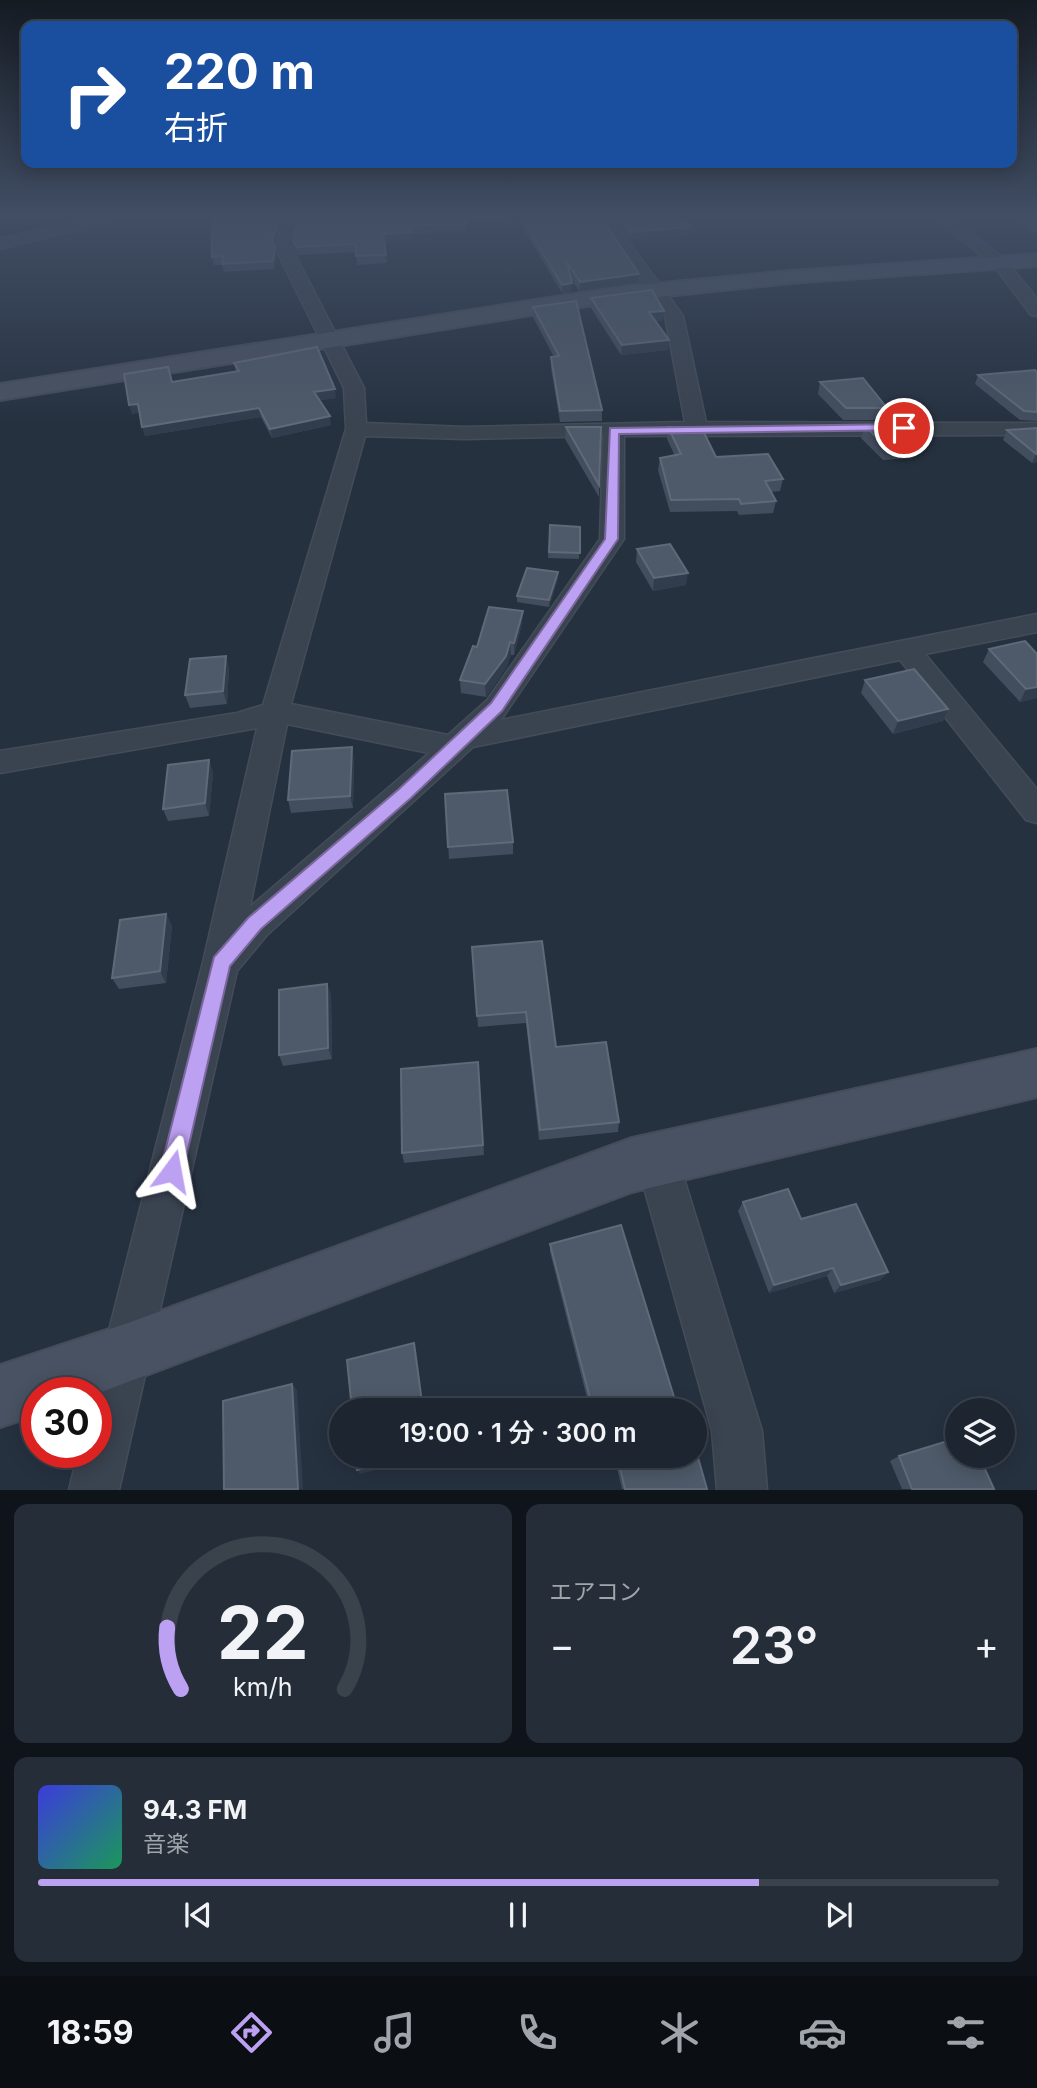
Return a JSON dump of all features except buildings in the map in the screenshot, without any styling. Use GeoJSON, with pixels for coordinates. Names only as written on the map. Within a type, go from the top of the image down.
{"type":"FeatureCollection","features":[{"type":"Feature","properties":{"kind":"street"},"geometry":{"type":"LineString","coordinates":[[94,1489],[221,962],[275,711],[356,429],[354,388],[301,284]]}},
{"type":"Feature","properties":{"kind":"street"},"geometry":{"type":"LineString","coordinates":[[653,284],[674,316],[697,428]]}},
{"type":"Feature","properties":{"kind":"street"},"geometry":{"type":"LineString","coordinates":[[0,392],[513,308],[657,289],[729,284]]}},
{"type":"Feature","properties":{"kind":"street"},"geometry":{"type":"LineString","coordinates":[[1016,284],[1037,311]]}},
{"type":"Feature","properties":{"kind":"street"},"geometry":{"type":"LineString","coordinates":[[356,429],[465,433],[697,428],[1037,429]]}},
{"type":"Feature","properties":{"kind":"street"},"geometry":{"type":"LineString","coordinates":[[221,962],[255,924],[405,793],[497,707],[612,539],[614,431]]}},
{"type":"Feature","properties":{"kind":"street"},"geometry":{"type":"LineString","coordinates":[[0,762],[239,723],[275,711],[458,742],[1037,623]]}},
{"type":"Feature","properties":{"kind":"street"},"geometry":{"type":"LineString","coordinates":[[905,648],[1037,811]]}},
{"type":"Feature","properties":{"kind":"street"},"geometry":{"type":"LineString","coordinates":[[0,1396],[128,1353],[632,1165],[1037,1073]]}},
{"type":"Feature","properties":{"kind":"street"},"geometry":{"type":"LineString","coordinates":[[657,1159],[737,1431],[742,1489]]}},
{"type":"Feature","properties":{"kind":"route"},"geometry":{"type":"LineString","coordinates":[[172,1171],[221,962],[255,924],[405,793],[497,707],[612,539],[614,431],[697,428],[904,428]]}}]}
